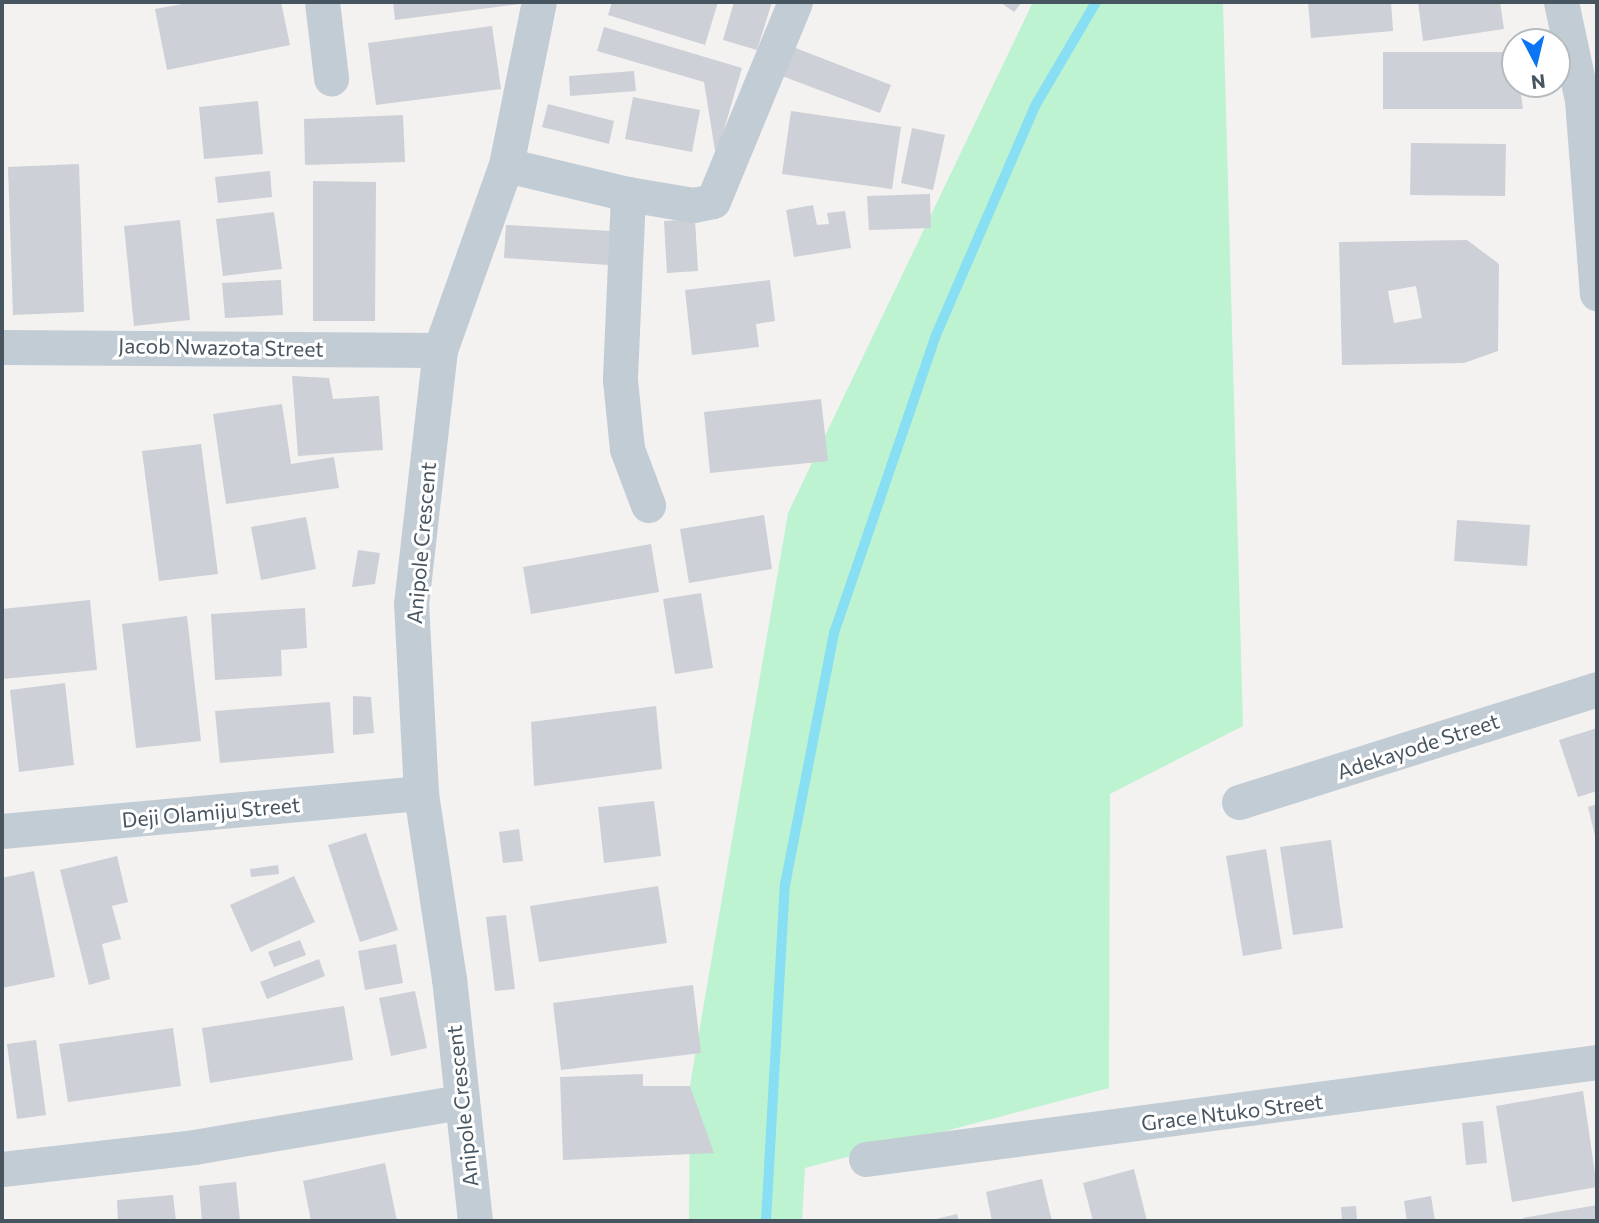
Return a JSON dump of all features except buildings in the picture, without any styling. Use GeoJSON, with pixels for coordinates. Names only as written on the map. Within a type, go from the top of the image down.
{"type":"FeatureCollection","features":[{"type":"Feature","properties":{"kind":"street"},"geometry":{"type":"LineString","coordinates":[[322,2],[331,78]]}},
{"type":"Feature","properties":{"kind":"street","name":"Anipole Crescent"},"geometry":{"type":"LineString","coordinates":[[475,1221],[421,793],[411,604],[440,350],[506,165],[539,2]]}},
{"type":"Feature","properties":{"kind":"street"},"geometry":{"type":"LineString","coordinates":[[506,165],[628,194],[693,205],[713,201],[795,2]]}},
{"type":"Feature","properties":{"kind":"street"},"geometry":{"type":"LineString","coordinates":[[1561,2],[1593,174],[1597,293]]}},
{"type":"Feature","properties":{"kind":"street"},"geometry":{"type":"LineString","coordinates":[[628,194],[620,380],[627,449],[648,505]]}},
{"type":"Feature","properties":{"kind":"street","name":"Jacob Nwazota Street"},"geometry":{"type":"LineString","coordinates":[[2,347],[440,350]]}},
{"type":"Feature","properties":{"kind":"street","name":"Adekayode Street"},"geometry":{"type":"LineString","coordinates":[[1239,803],[1597,689]]}},
{"type":"Feature","properties":{"kind":"street","name":"Deji Olamiju Street"},"geometry":{"type":"LineString","coordinates":[[2,831],[421,793]]}},
{"type":"Feature","properties":{"kind":"street","name":"Grace Ntuko Street"},"geometry":{"type":"LineString","coordinates":[[866,1159],[1597,1062]]}},
{"type":"Feature","properties":{"kind":"street"},"geometry":{"type":"LineString","coordinates":[[2,1169],[194,1147],[460,1102]]}},
{"type":"Feature","properties":{"kind":"green space"},"geometry":{"type":"Polygon","coordinates":[[[1033,2],[1223,2],[1243,726],[1110,794],[1109,1088],[805,1168],[802,1221],[689,1221],[690,1085],[788,513],[1033,2]]]}},
{"type":"Feature","properties":{"kind":"waterway"},"geometry":{"type":"LineString","coordinates":[[766,1221],[785,885],[834,633],[936,335],[1035,106],[1096,2]]}}]}
